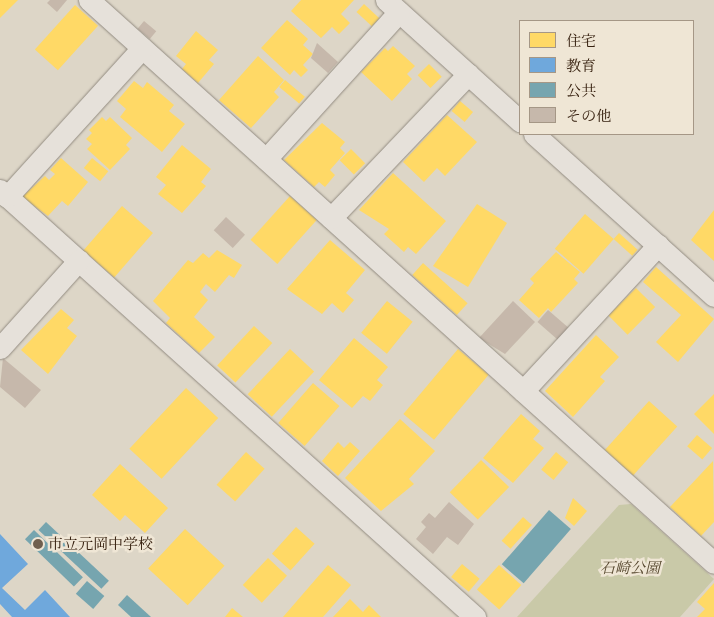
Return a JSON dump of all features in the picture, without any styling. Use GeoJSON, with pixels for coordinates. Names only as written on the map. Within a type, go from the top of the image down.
{"type":"FeatureCollection","features":[{"type":"Feature","properties":{"kind":"street"},"geometry":{"type":"LineString","coordinates":[[89,0],[714,562]]}},
{"type":"Feature","properties":{"kind":"street"},"geometry":{"type":"LineString","coordinates":[[266,160],[393,6],[519,120]]}},
{"type":"Feature","properties":{"kind":"street"},"geometry":{"type":"LineString","coordinates":[[142,48],[4,194],[474,617]]}},
{"type":"Feature","properties":{"kind":"street"},"geometry":{"type":"LineString","coordinates":[[331,218],[468,74]]}},
{"type":"Feature","properties":{"kind":"street"},"geometry":{"type":"LineString","coordinates":[[535,135],[714,296]]}},
{"type":"Feature","properties":{"kind":"street"},"geometry":{"type":"LineString","coordinates":[[523,391],[658,245]]}},
{"type":"Feature","properties":{"kind":"street"},"geometry":{"type":"LineString","coordinates":[[0,348],[79,260]]}},
{"type":"Feature","properties":{"kind":"green space","name":"石崎公園"},"geometry":{"type":"Polygon","coordinates":[[[631,504],[714,579],[680,617],[517,617],[619,505],[631,504]]]}},
{"type":"Feature","properties":{"kind":"building: 住宅"},"geometry":{"type":"Polygon","coordinates":[[[0,0],[18,0],[0,18],[0,0]]]}},
{"type":"Feature","properties":{"kind":"building: 住宅"},"geometry":{"type":"Polygon","coordinates":[[[301,0],[354,0],[341,14],[350,23],[339,34],[332,27],[321,38],[291,11],[301,0]]]}},
{"type":"Feature","properties":{"kind":"building: 住宅"},"geometry":{"type":"Polygon","coordinates":[[[364,4],[379,18],[372,26],[356,12],[364,4]]]}},
{"type":"Feature","properties":{"kind":"building: 住宅"},"geometry":{"type":"Polygon","coordinates":[[[75,5],[98,26],[58,70],[35,50],[75,5]]]}},
{"type":"Feature","properties":{"kind":"building: 住宅"},"geometry":{"type":"Polygon","coordinates":[[[287,20],[308,39],[303,45],[313,54],[303,65],[308,70],[301,77],[294,70],[290,75],[261,48],[287,20]]]}},
{"type":"Feature","properties":{"kind":"building: 住宅"},"geometry":{"type":"Polygon","coordinates":[[[196,31],[218,50],[209,60],[214,64],[198,83],[182,69],[186,64],[176,56],[196,31]]]}},
{"type":"Feature","properties":{"kind":"building: 住宅"},"geometry":{"type":"Polygon","coordinates":[[[393,46],[415,66],[407,74],[412,79],[392,101],[361,72],[385,48],[388,51],[393,46]]]}},
{"type":"Feature","properties":{"kind":"building: 住宅"},"geometry":{"type":"Polygon","coordinates":[[[258,56],[284,80],[274,92],[279,97],[251,128],[219,100],[258,56]]]}},
{"type":"Feature","properties":{"kind":"building: 住宅"},"geometry":{"type":"Polygon","coordinates":[[[429,64],[442,77],[430,88],[418,75],[429,64]]]}},
{"type":"Feature","properties":{"kind":"building: 住宅"},"geometry":{"type":"Polygon","coordinates":[[[285,80],[305,97],[299,104],[279,87],[285,80]]]}},
{"type":"Feature","properties":{"kind":"building: 住宅"},"geometry":{"type":"Polygon","coordinates":[[[134,81],[143,88],[147,82],[174,105],[169,111],[185,124],[162,152],[120,117],[126,109],[117,101],[134,81]]]}},
{"type":"Feature","properties":{"kind":"building: 住宅"},"geometry":{"type":"Polygon","coordinates":[[[460,101],[473,112],[465,122],[452,111],[460,101]]]}},
{"type":"Feature","properties":{"kind":"building: 住宅"},"geometry":{"type":"Polygon","coordinates":[[[447,115],[477,142],[445,176],[437,168],[424,182],[403,162],[447,115]]]}},
{"type":"Feature","properties":{"kind":"building: 住宅"},"geometry":{"type":"Polygon","coordinates":[[[102,117],[106,121],[110,117],[132,138],[126,145],[130,149],[110,170],[87,149],[92,144],[86,139],[92,133],[89,130],[102,117]]]}},
{"type":"Feature","properties":{"kind":"building: 住宅"},"geometry":{"type":"Polygon","coordinates":[[[322,123],[345,142],[340,148],[345,153],[330,170],[335,175],[325,187],[319,182],[314,187],[284,160],[322,123]]]}},
{"type":"Feature","properties":{"kind":"building: 住宅"},"geometry":{"type":"Polygon","coordinates":[[[182,145],[211,169],[201,182],[206,186],[182,213],[158,194],[166,185],[156,177],[182,145]]]}},
{"type":"Feature","properties":{"kind":"building: 住宅"},"geometry":{"type":"Polygon","coordinates":[[[351,149],[365,163],[354,174],[340,160],[351,149]]]}},
{"type":"Feature","properties":{"kind":"building: 住宅"},"geometry":{"type":"Polygon","coordinates":[[[61,158],[88,182],[68,206],[62,201],[48,216],[22,197],[45,176],[49,180],[55,174],[50,170],[61,158]]]}},
{"type":"Feature","properties":{"kind":"building: 住宅"},"geometry":{"type":"Polygon","coordinates":[[[92,158],[108,171],[100,181],[84,168],[92,158]]]}},
{"type":"Feature","properties":{"kind":"building: 住宅"},"geometry":{"type":"Polygon","coordinates":[[[393,173],[446,221],[416,254],[408,247],[404,252],[384,234],[389,229],[359,210],[393,173]]]}},
{"type":"Feature","properties":{"kind":"building: 住宅"},"geometry":{"type":"Polygon","coordinates":[[[290,196],[317,220],[277,264],[251,240],[290,196]]]}},
{"type":"Feature","properties":{"kind":"building: 住宅"},"geometry":{"type":"Polygon","coordinates":[[[477,204],[507,223],[468,287],[433,266],[477,204]]]}},
{"type":"Feature","properties":{"kind":"building: 住宅"},"geometry":{"type":"Polygon","coordinates":[[[122,206],[153,233],[114,277],[83,251],[122,206]]]}},
{"type":"Feature","properties":{"kind":"building: 住宅"},"geometry":{"type":"Polygon","coordinates":[[[714,210],[714,261],[691,240],[714,210]]]}},
{"type":"Feature","properties":{"kind":"building: 住宅"},"geometry":{"type":"Polygon","coordinates":[[[585,214],[614,239],[584,274],[555,249],[585,214]]]}},
{"type":"Feature","properties":{"kind":"building: 住宅"},"geometry":{"type":"Polygon","coordinates":[[[619,233],[638,250],[632,256],[614,239],[619,233]]]}},
{"type":"Feature","properties":{"kind":"building: 住宅"},"geometry":{"type":"Polygon","coordinates":[[[330,240],[365,270],[346,293],[354,300],[343,313],[332,303],[322,314],[287,289],[330,240]]]}},
{"type":"Feature","properties":{"kind":"building: 住宅"},"geometry":{"type":"Polygon","coordinates":[[[217,250],[242,265],[234,278],[229,275],[215,292],[206,284],[200,292],[208,300],[194,317],[215,337],[199,353],[166,323],[170,318],[153,301],[188,260],[193,263],[203,253],[209,258],[217,250]]]}},
{"type":"Feature","properties":{"kind":"building: 住宅"},"geometry":{"type":"Polygon","coordinates":[[[556,252],[580,272],[574,279],[578,283],[551,312],[548,308],[539,318],[519,300],[534,283],[530,279],[556,252]]]}},
{"type":"Feature","properties":{"kind":"building: 住宅"},"geometry":{"type":"Polygon","coordinates":[[[423,263],[468,303],[457,315],[412,275],[423,263]]]}},
{"type":"Feature","properties":{"kind":"building: 住宅"},"geometry":{"type":"Polygon","coordinates":[[[656,267],[714,319],[678,362],[656,342],[681,315],[643,282],[656,267]]]}},
{"type":"Feature","properties":{"kind":"building: 住宅"},"geometry":{"type":"Polygon","coordinates":[[[636,288],[655,307],[628,335],[608,316],[636,288]]]}},
{"type":"Feature","properties":{"kind":"building: 住宅"},"geometry":{"type":"Polygon","coordinates":[[[387,301],[413,322],[387,354],[361,333],[387,301]]]}},
{"type":"Feature","properties":{"kind":"building: 住宅"},"geometry":{"type":"Polygon","coordinates":[[[61,309],[74,320],[67,328],[77,336],[48,374],[21,350],[61,309]]]}},
{"type":"Feature","properties":{"kind":"building: 住宅"},"geometry":{"type":"Polygon","coordinates":[[[254,326],[272,343],[235,383],[217,365],[254,326]]]}},
{"type":"Feature","properties":{"kind":"building: 住宅"},"geometry":{"type":"Polygon","coordinates":[[[596,335],[619,357],[600,377],[605,381],[573,417],[545,391],[596,335]]]}},
{"type":"Feature","properties":{"kind":"building: 住宅"},"geometry":{"type":"Polygon","coordinates":[[[354,338],[388,367],[377,380],[383,385],[370,401],[363,396],[352,408],[319,380],[354,338]]]}},
{"type":"Feature","properties":{"kind":"building: 住宅"},"geometry":{"type":"Polygon","coordinates":[[[290,349],[314,372],[272,417],[248,394],[290,349]]]}},
{"type":"Feature","properties":{"kind":"building: 住宅"},"geometry":{"type":"Polygon","coordinates":[[[458,349],[489,375],[434,440],[403,414],[458,349]]]}},
{"type":"Feature","properties":{"kind":"building: 住宅"},"geometry":{"type":"Polygon","coordinates":[[[313,383],[339,406],[305,446],[278,423],[313,383]]]}},
{"type":"Feature","properties":{"kind":"building: 住宅"},"geometry":{"type":"Polygon","coordinates":[[[186,388],[218,418],[162,479],[129,449],[186,388]]]}},
{"type":"Feature","properties":{"kind":"building: 住宅"},"geometry":{"type":"Polygon","coordinates":[[[714,394],[714,434],[694,414],[714,394]]]}},
{"type":"Feature","properties":{"kind":"building: 住宅"},"geometry":{"type":"Polygon","coordinates":[[[649,401],[677,426],[633,475],[605,450],[649,401]]]}},
{"type":"Feature","properties":{"kind":"building: 住宅"},"geometry":{"type":"Polygon","coordinates":[[[521,414],[540,431],[533,439],[544,448],[513,483],[483,458],[521,414]]]}},
{"type":"Feature","properties":{"kind":"building: 住宅"},"geometry":{"type":"Polygon","coordinates":[[[400,419],[435,451],[409,479],[414,484],[381,511],[345,478],[400,419]]]}},
{"type":"Feature","properties":{"kind":"building: 住宅"},"geometry":{"type":"Polygon","coordinates":[[[697,435],[712,448],[702,459],[687,446],[697,435]]]}},
{"type":"Feature","properties":{"kind":"building: 住宅"},"geometry":{"type":"Polygon","coordinates":[[[338,442],[344,448],[350,442],[360,451],[338,476],[322,461],[338,442]]]}},
{"type":"Feature","properties":{"kind":"building: 住宅"},"geometry":{"type":"Polygon","coordinates":[[[246,452],[265,469],[235,501],[217,485],[246,452]]]}},
{"type":"Feature","properties":{"kind":"building: 住宅"},"geometry":{"type":"Polygon","coordinates":[[[556,452],[568,462],[553,480],[541,470],[556,452]]]}},
{"type":"Feature","properties":{"kind":"building: 住宅"},"geometry":{"type":"Polygon","coordinates":[[[481,460],[509,487],[478,519],[450,492],[481,460]]]}},
{"type":"Feature","properties":{"kind":"building: 住宅"},"geometry":{"type":"Polygon","coordinates":[[[713,461],[714,522],[701,536],[670,507],[713,461]]]}},
{"type":"Feature","properties":{"kind":"building: 住宅"},"geometry":{"type":"Polygon","coordinates":[[[120,464],[168,508],[145,533],[125,515],[120,521],[92,495],[120,464]]]}},
{"type":"Feature","properties":{"kind":"building: 住宅"},"geometry":{"type":"Polygon","coordinates":[[[573,498],[587,511],[574,526],[565,518],[573,498]]]}},
{"type":"Feature","properties":{"kind":"building: 住宅"},"geometry":{"type":"Polygon","coordinates":[[[523,517],[532,525],[511,549],[502,541],[523,517]]]}},
{"type":"Feature","properties":{"kind":"building: 住宅"},"geometry":{"type":"Polygon","coordinates":[[[296,527],[315,544],[290,570],[272,554],[296,527]]]}},
{"type":"Feature","properties":{"kind":"building: 住宅"},"geometry":{"type":"Polygon","coordinates":[[[185,529],[224,566],[188,605],[148,568],[185,529]]]}},
{"type":"Feature","properties":{"kind":"building: 住宅"},"geometry":{"type":"Polygon","coordinates":[[[268,558],[287,576],[262,603],[243,585],[268,558]]]}},
{"type":"Feature","properties":{"kind":"building: 住宅"},"geometry":{"type":"Polygon","coordinates":[[[462,564],[480,579],[469,592],[451,577],[462,564]]]}},
{"type":"Feature","properties":{"kind":"building: 住宅"},"geometry":{"type":"Polygon","coordinates":[[[328,565],[351,585],[323,617],[283,617],[328,565]]]}},
{"type":"Feature","properties":{"kind":"building: 住宅"},"geometry":{"type":"Polygon","coordinates":[[[499,565],[521,585],[499,610],[477,590],[499,565]]]}},
{"type":"Feature","properties":{"kind":"building: 住宅"},"geometry":{"type":"Polygon","coordinates":[[[714,583],[714,617],[697,617],[705,609],[697,602],[714,583]]]}},
{"type":"Feature","properties":{"kind":"building: 住宅"},"geometry":{"type":"Polygon","coordinates":[[[350,599],[363,612],[369,605],[381,617],[333,617],[350,599]]]}},
{"type":"Feature","properties":{"kind":"building: 住宅"},"geometry":{"type":"Polygon","coordinates":[[[232,608],[243,617],[225,617],[232,608]]]}},
{"type":"Feature","properties":{"kind":"building: 教育"},"geometry":{"type":"Polygon","coordinates":[[[0,534],[28,564],[2,588],[25,610],[45,590],[70,617],[12,617],[0,604],[0,534]]]}},
{"type":"Feature","properties":{"kind":"building: 公共"},"geometry":{"type":"Polygon","coordinates":[[[549,510],[571,529],[524,583],[502,564],[549,510]]]}},
{"type":"Feature","properties":{"kind":"building: 公共"},"geometry":{"type":"Polygon","coordinates":[[[46,522],[109,581],[101,589],[38,530],[46,522]]]}},
{"type":"Feature","properties":{"kind":"building: 公共"},"geometry":{"type":"Polygon","coordinates":[[[34,530],[83,577],[74,587],[25,539],[34,530]]]}},
{"type":"Feature","properties":{"kind":"building: 公共"},"geometry":{"type":"Polygon","coordinates":[[[87,581],[104,596],[93,609],[76,594],[87,581]]]}},
{"type":"Feature","properties":{"kind":"building: 公共"},"geometry":{"type":"Polygon","coordinates":[[[127,595],[151,617],[131,617],[118,605],[127,595]]]}},
{"type":"Feature","properties":{"kind":"building: その他"},"geometry":{"type":"Polygon","coordinates":[[[50,0],[67,0],[57,12],[47,3],[50,0]]]}},
{"type":"Feature","properties":{"kind":"building: その他"},"geometry":{"type":"Polygon","coordinates":[[[144,21],[156,31],[150,39],[138,29],[144,21]]]}},
{"type":"Feature","properties":{"kind":"building: その他"},"geometry":{"type":"Polygon","coordinates":[[[317,43],[338,62],[328,73],[311,58],[317,43]]]}},
{"type":"Feature","properties":{"kind":"building: その他"},"geometry":{"type":"Polygon","coordinates":[[[226,217],[245,235],[233,248],[214,230],[226,217]]]}},
{"type":"Feature","properties":{"kind":"building: その他"},"geometry":{"type":"Polygon","coordinates":[[[513,301],[535,322],[505,354],[479,338],[513,301]]]}},
{"type":"Feature","properties":{"kind":"building: その他"},"geometry":{"type":"Polygon","coordinates":[[[548,310],[569,328],[559,340],[538,322],[548,310]]]}},
{"type":"Feature","properties":{"kind":"building: その他"},"geometry":{"type":"Polygon","coordinates":[[[3,358],[41,390],[25,408],[0,387],[3,358]]]}},
{"type":"Feature","properties":{"kind":"building: その他"},"geometry":{"type":"Polygon","coordinates":[[[449,502],[474,524],[458,545],[447,537],[433,554],[416,539],[426,527],[421,522],[429,513],[435,518],[449,502]]]}},
{"type":"Feature","properties":{"kind":"place","name":"市立元岡中学校"},"geometry":{"type":"Point","coordinates":[38,544]}}]}
